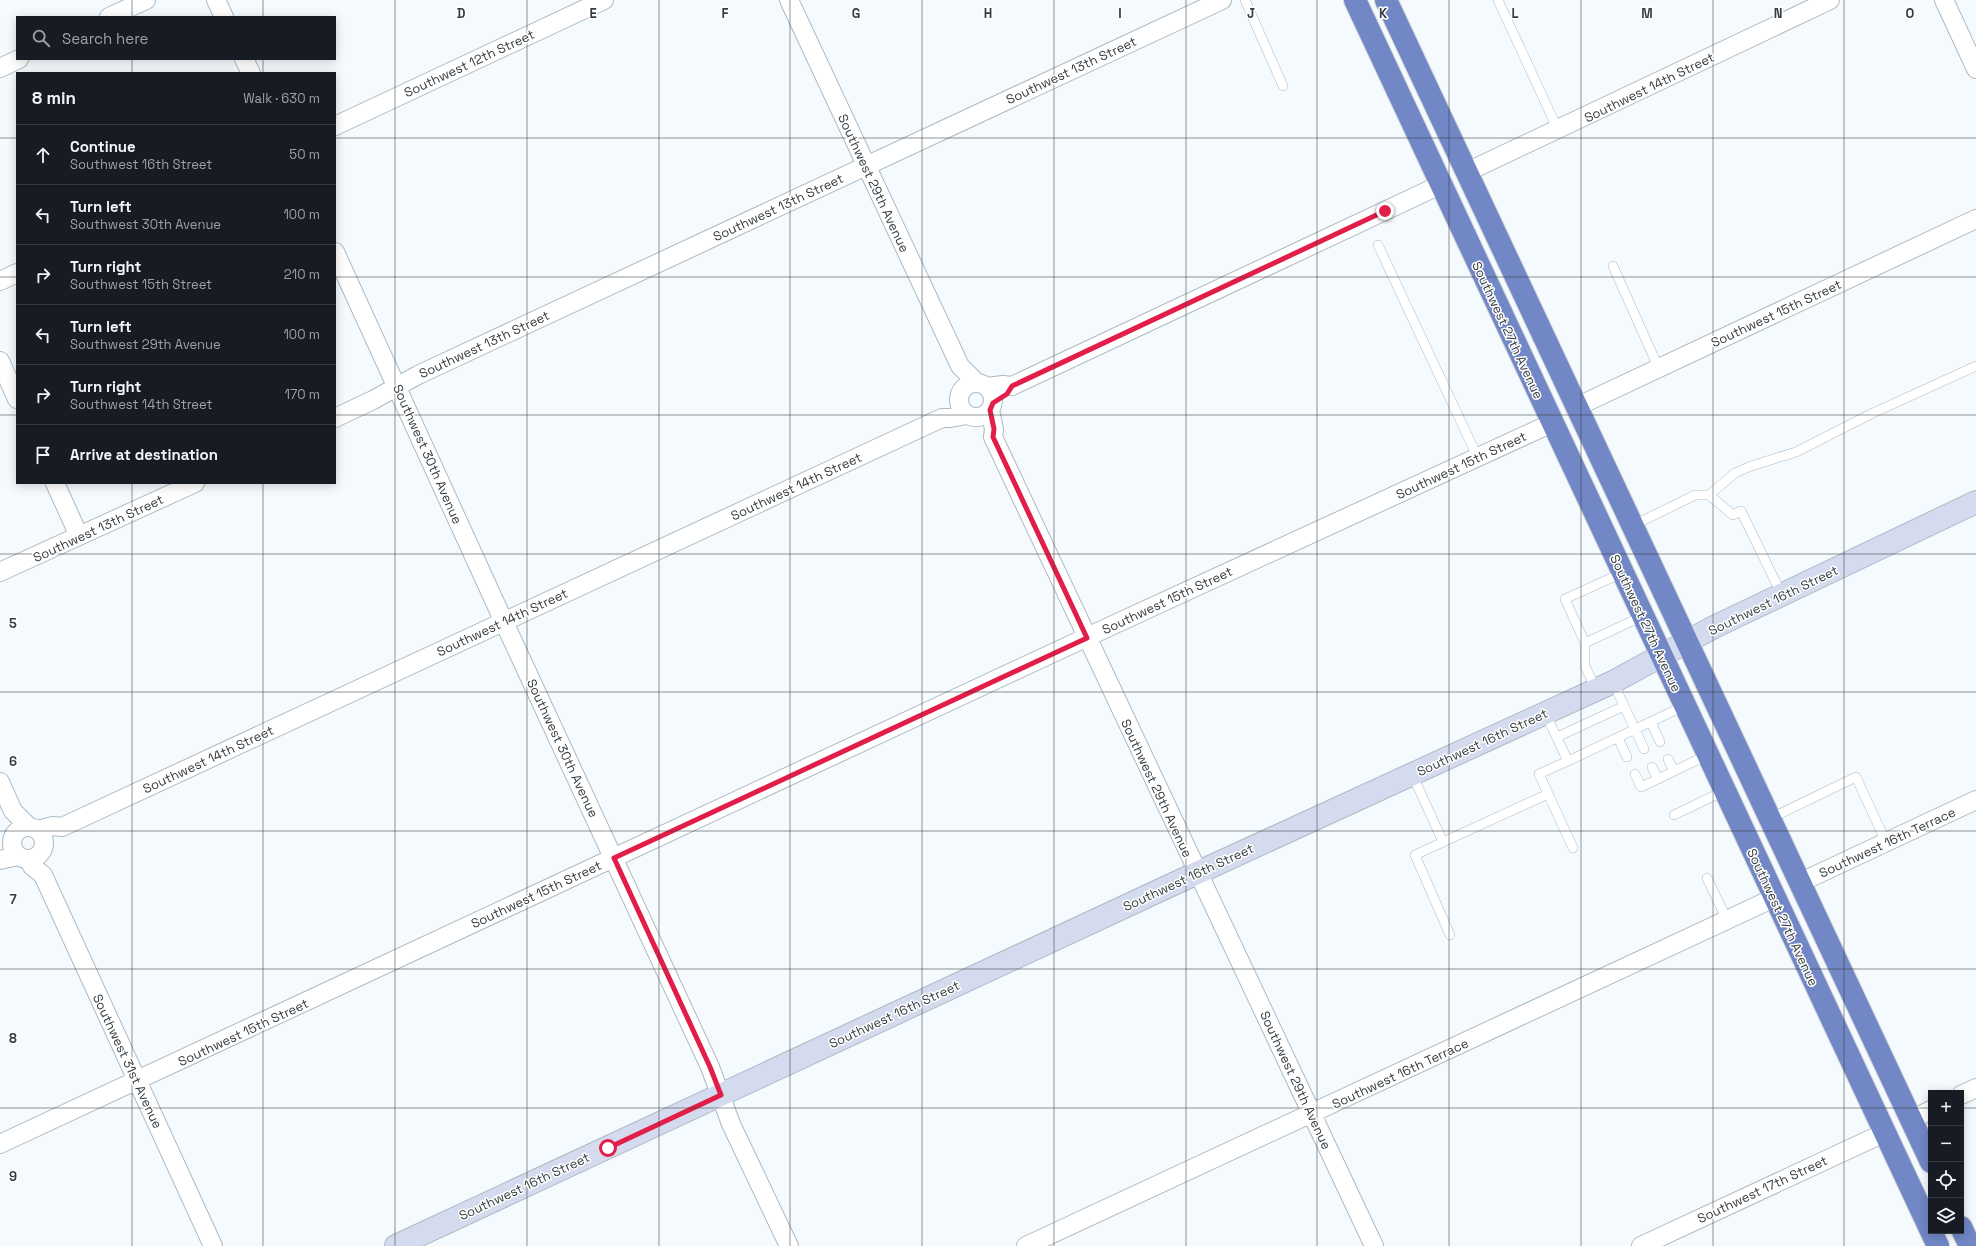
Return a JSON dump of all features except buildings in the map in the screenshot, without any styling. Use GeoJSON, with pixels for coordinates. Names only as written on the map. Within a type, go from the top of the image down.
{"type":"FeatureCollection","features":[{"type":"Feature","properties":{"kind":"highway","name":"Southwest 27th Avenue"},"geometry":{"type":"LineString","coordinates":[[1355,0],[1869,1102],[1938,1246]]}},
{"type":"Feature","properties":{"kind":"highway"},"geometry":{"type":"LineString","coordinates":[[1386,0],[1799,883],[1928,1155]]}},
{"type":"Feature","properties":{"kind":"highway"},"geometry":{"type":"LineString","coordinates":[[1427,156],[1447,169],[1467,172]]}},
{"type":"Feature","properties":{"kind":"highway"},"geometry":{"type":"LineString","coordinates":[[1440,185],[1460,188],[1468,192],[1482,203]]}},
{"type":"Feature","properties":{"kind":"highway"},"geometry":{"type":"LineString","coordinates":[[1869,1102],[1881,1112],[1890,1116],[1911,1120]]}},
{"type":"Feature","properties":{"kind":"highway"},"geometry":{"type":"LineString","coordinates":[[1884,1133],[1903,1134],[1913,1138],[1928,1155]]}},
{"type":"Feature","properties":{"kind":"highway"},"geometry":{"type":"LineString","coordinates":[[1964,1233],[1970,1246]]}},
{"type":"Feature","properties":{"kind":"street"},"geometry":{"type":"LineString","coordinates":[[111,16],[146,0]]}},
{"type":"Feature","properties":{"kind":"street"},"geometry":{"type":"LineString","coordinates":[[216,0],[224,16]]}},
{"type":"Feature","properties":{"kind":"street","name":"Southwest 12th Street"},"geometry":{"type":"LineString","coordinates":[[336,126],[604,0]]}},
{"type":"Feature","properties":{"kind":"street","name":"Southwest 29th Avenue"},"geometry":{"type":"LineString","coordinates":[[789,0],[960,366],[994,429],[993,437],[1374,1246]]}},
{"type":"Feature","properties":{"kind":"street","name":"Southwest 13th Street"},"geometry":{"type":"LineString","coordinates":[[336,417],[418,375],[1222,0]]}},
{"type":"Feature","properties":{"kind":"street","name":"Southwest 14th Street"},"geometry":{"type":"LineString","coordinates":[[1467,172],[1830,0]]}},
{"type":"Feature","properties":{"kind":"street"},"geometry":{"type":"LineString","coordinates":[[1944,0],[1976,69]]}},
{"type":"Feature","properties":{"kind":"street"},"geometry":{"type":"LineString","coordinates":[[0,68],[17,60]]}},
{"type":"Feature","properties":{"kind":"street"},"geometry":{"type":"LineString","coordinates":[[244,60],[250,72]]}},
{"type":"Feature","properties":{"kind":"street","name":"Southwest 14th Street"},"geometry":{"type":"LineString","coordinates":[[0,860],[25,844],[58,835],[62,827],[942,418],[977,400],[1007,394],[1012,386],[1440,185]]}},
{"type":"Feature","properties":{"kind":"street","name":"Southwest 15th Street"},"geometry":{"type":"LineString","coordinates":[[1576,407],[1976,218]]}},
{"type":"Feature","properties":{"kind":"street","name":"Southwest 30th Avenue"},"geometry":{"type":"LineString","coordinates":[[336,254],[398,386],[504,622],[710,1067],[731,1124],[789,1246]]}},
{"type":"Feature","properties":{"kind":"street"},"geometry":{"type":"LineString","coordinates":[[0,281],[16,273]]}},
{"type":"Feature","properties":{"kind":"street"},"geometry":{"type":"LineString","coordinates":[[0,361],[16,396]]}},
{"type":"Feature","properties":{"kind":"street","name":"Southwest 15th Street"},"geometry":{"type":"LineString","coordinates":[[0,1144],[1552,423]]}},
{"type":"Feature","properties":{"kind":"street"},"geometry":{"type":"LineString","coordinates":[[55,484],[79,536]]}},
{"type":"Feature","properties":{"kind":"street","name":"Southwest 13th Street"},"geometry":{"type":"LineString","coordinates":[[0,572],[193,484]]}},
{"type":"Feature","properties":{"kind":"street","name":"Southwest 16th Street"},"geometry":{"type":"LineString","coordinates":[[396,1246],[1197,872],[1604,686],[1687,642],[1782,595],[1976,502]]}},
{"type":"Feature","properties":{"kind":"street"},"geometry":{"type":"LineString","coordinates":[[0,782],[14,811],[25,844]]}},
{"type":"Feature","properties":{"kind":"street","name":"Southwest 16th Terrace"},"geometry":{"type":"LineString","coordinates":[[1799,883],[1976,800]]}},
{"type":"Feature","properties":{"kind":"street","name":"Southwest 31st Avenue"},"geometry":{"type":"LineString","coordinates":[[25,844],[44,868],[43,875],[213,1246]]}},
{"type":"Feature","properties":{"kind":"street","name":"Southwest 16th Terrace"},"geometry":{"type":"LineString","coordinates":[[1026,1246],[1774,898]]}},
{"type":"Feature","properties":{"kind":"street"},"geometry":{"type":"LineString","coordinates":[[1964,1094],[1976,1088]]}},
{"type":"Feature","properties":{"kind":"street"},"geometry":{"type":"LineString","coordinates":[[1911,1120],[1928,1112]]}},
{"type":"Feature","properties":{"kind":"street","name":"Southwest 17th Street"},"geometry":{"type":"LineString","coordinates":[[1641,1246],[1884,1133]]}},
{"type":"Feature","properties":{"kind":"lane"},"geometry":{"type":"LineString","coordinates":[[1245,0],[1283,86]]}},
{"type":"Feature","properties":{"kind":"lane"},"geometry":{"type":"LineString","coordinates":[[1498,0],[1558,130]]}},
{"type":"Feature","properties":{"kind":"lane"},"geometry":{"type":"LineString","coordinates":[[1378,245],[1478,458]]}},
{"type":"Feature","properties":{"kind":"lane"},"geometry":{"type":"LineString","coordinates":[[1613,266],[1659,369]]}},
{"type":"Feature","properties":{"kind":"lane"},"geometry":{"type":"LineString","coordinates":[[1709,495],[1735,473],[1757,464],[1796,452],[1976,366]]}},
{"type":"Feature","properties":{"kind":"lane"},"geometry":{"type":"LineString","coordinates":[[1632,526],[1695,495],[1709,495],[1733,515],[1741,511],[1782,595]]}},
{"type":"Feature","properties":{"kind":"lane"},"geometry":{"type":"LineString","coordinates":[[1622,573],[1565,599],[1585,643],[1585,666],[1624,706],[1644,749]]}},
{"type":"Feature","properties":{"kind":"lane"},"geometry":{"type":"LineString","coordinates":[[1585,643],[1643,616]]}},
{"type":"Feature","properties":{"kind":"lane"},"geometry":{"type":"LineString","coordinates":[[1557,737],[1624,706]]}},
{"type":"Feature","properties":{"kind":"lane"},"geometry":{"type":"LineString","coordinates":[[1573,848],[1539,774],[1684,706]]}},
{"type":"Feature","properties":{"kind":"lane"},"geometry":{"type":"LineString","coordinates":[[1545,713],[1568,761]]}},
{"type":"Feature","properties":{"kind":"lane"},"geometry":{"type":"LineString","coordinates":[[1651,722],[1660,742]]}},
{"type":"Feature","properties":{"kind":"lane"},"geometry":{"type":"LineString","coordinates":[[1618,738],[1627,757]]}},
{"type":"Feature","properties":{"kind":"lane"},"geometry":{"type":"LineString","coordinates":[[1635,774],[1641,787],[1708,755]]}},
{"type":"Feature","properties":{"kind":"lane"},"geometry":{"type":"LineString","coordinates":[[1668,759],[1674,771]]}},
{"type":"Feature","properties":{"kind":"lane"},"geometry":{"type":"LineString","coordinates":[[1652,767],[1658,779]]}},
{"type":"Feature","properties":{"kind":"lane"},"geometry":{"type":"LineString","coordinates":[[1412,774],[1443,842]]}},
{"type":"Feature","properties":{"kind":"lane"},"geometry":{"type":"LineString","coordinates":[[1770,819],[1856,777],[1886,842]]}},
{"type":"Feature","properties":{"kind":"lane"},"geometry":{"type":"LineString","coordinates":[[1674,815],[1724,791]]}},
{"type":"Feature","properties":{"kind":"lane"},"geometry":{"type":"LineString","coordinates":[[1450,935],[1415,855],[1548,794]]}},
{"type":"Feature","properties":{"kind":"lane"},"geometry":{"type":"LineString","coordinates":[[1707,878],[1726,920]]}},
{"type":"Feature","properties":{"kind":"route"},"geometry":{"type":"LineString","coordinates":[[608,1148],[721,1095],[710,1067],[614,858],[1087,638],[993,437],[994,429],[990,410],[993,403],[1007,394],[1012,386],[1385,211]]}}]}
